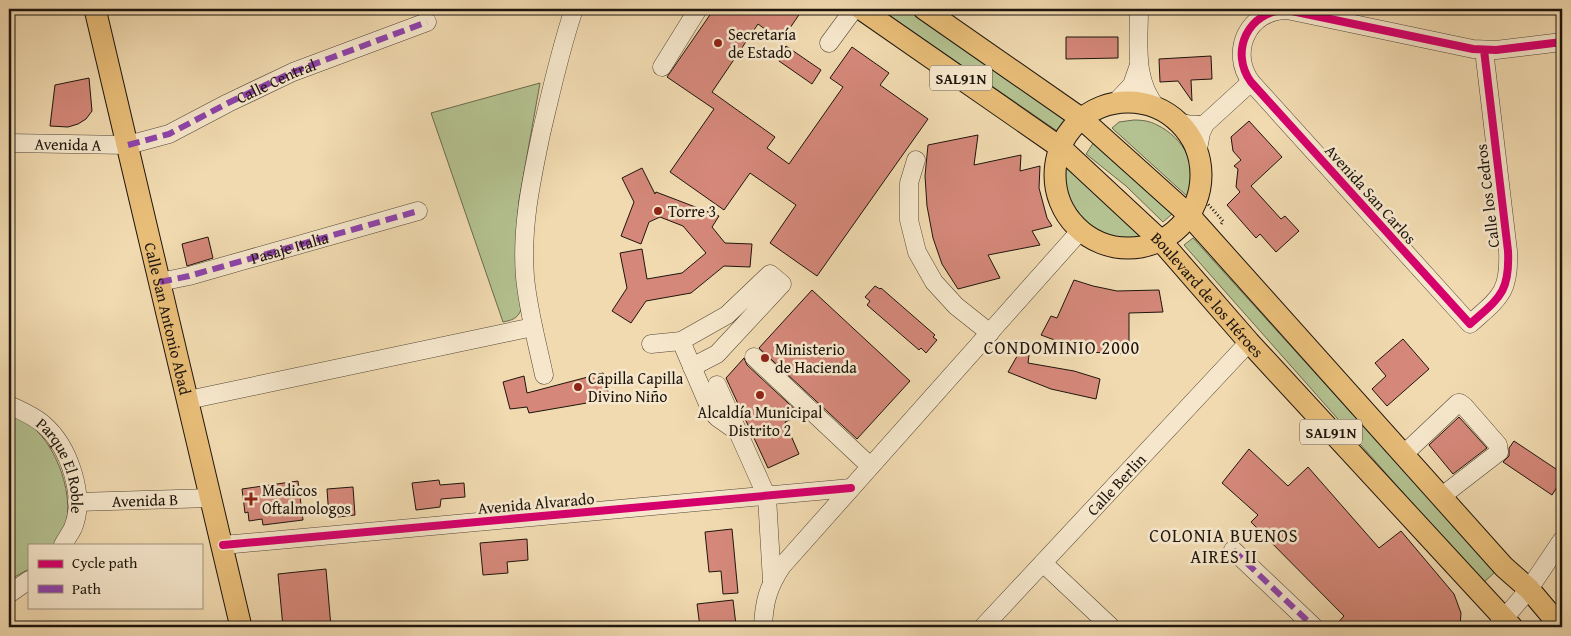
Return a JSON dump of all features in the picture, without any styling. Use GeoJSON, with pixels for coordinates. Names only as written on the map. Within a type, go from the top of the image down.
{"type":"FeatureCollection","features":[{"type":"Feature","properties":{"kind":"main road","name":"Calle San Antonio Abad"},"geometry":{"type":"LineString","coordinates":[[95,9],[223,544],[241,627]]}},
{"type":"Feature","properties":{"kind":"main road","name":"Boulevard de los Héroes"},"geometry":{"type":"LineString","coordinates":[[861,9],[1061,148],[1161,241],[1249,342],[1478,591],[1505,625]]}},
{"type":"Feature","properties":{"kind":"main road","name":"SAL91N"},"geometry":{"type":"LineString","coordinates":[[924,9],[1082,119],[1189,215],[1504,567],[1529,589],[1561,627]]}},
{"type":"Feature","properties":{"kind":"main road"},"geometry":{"type":"LineString","coordinates":[[1130,102],[1144,104],[1157,108],[1177,121],[1189,136],[1197,154],[1200,175],[1199,194],[1189,215],[1161,241],[1147,247],[1130,250],[1112,248],[1095,241],[1081,230],[1066,213],[1058,192],[1056,170],[1061,148],[1070,132],[1082,119],[1092,112],[1115,103],[1130,102]]}},
{"type":"Feature","properties":{"kind":"street"},"geometry":{"type":"LineString","coordinates":[[544,374],[525,277],[526,209],[533,168],[551,90],[574,9]]}},
{"type":"Feature","properties":{"kind":"street"},"geometry":{"type":"LineString","coordinates":[[662,67],[698,9]]}},
{"type":"Feature","properties":{"kind":"street"},"geometry":{"type":"LineString","coordinates":[[829,43],[854,9]]}},
{"type":"Feature","properties":{"kind":"street"},"geometry":{"type":"LineString","coordinates":[[1139,9],[1140,75],[1149,99],[1157,108]]}},
{"type":"Feature","properties":{"kind":"street"},"geometry":{"type":"LineString","coordinates":[[1197,154],[1198,143],[1205,124],[1251,82],[1244,71],[1241,55],[1248,32],[1257,20],[1271,12],[1278,10],[1295,12],[1460,47],[1484,50],[1562,42]]}},
{"type":"Feature","properties":{"kind":"street","name":"Calle Central"},"geometry":{"type":"LineString","coordinates":[[128,145],[169,134],[293,72],[427,22]]}},
{"type":"Feature","properties":{"kind":"street","name":"Calle los Cedros"},"geometry":{"type":"LineString","coordinates":[[1470,324],[1503,292],[1508,271],[1508,251],[1484,50]]}},
{"type":"Feature","properties":{"kind":"street"},"geometry":{"type":"LineString","coordinates":[[1115,103],[1132,85],[1137,74],[1139,62]]}},
{"type":"Feature","properties":{"kind":"street","name":"Avenida San Carlos"},"geometry":{"type":"LineString","coordinates":[[1251,82],[1470,324]]}},
{"type":"Feature","properties":{"kind":"street"},"geometry":{"type":"LineString","coordinates":[[1177,121],[1195,126],[1205,124]]}},
{"type":"Feature","properties":{"kind":"street","name":"Avenida A"},"geometry":{"type":"LineString","coordinates":[[9,143],[128,145]]}},
{"type":"Feature","properties":{"kind":"street"},"geometry":{"type":"LineString","coordinates":[[916,160],[908,183],[909,220],[917,252],[934,282],[956,306],[990,333]]}},
{"type":"Feature","properties":{"kind":"street","name":"Pasaje Italia"},"geometry":{"type":"LineString","coordinates":[[160,282],[189,276],[418,211]]}},
{"type":"Feature","properties":{"kind":"street"},"geometry":{"type":"LineString","coordinates":[[764,627],[766,597],[772,581],[782,566],[1081,230]]}},
{"type":"Feature","properties":{"kind":"street"},"geometry":{"type":"LineString","coordinates":[[651,344],[681,341],[727,315],[770,274],[782,284],[717,354],[692,367]]}},
{"type":"Feature","properties":{"kind":"street"},"geometry":{"type":"LineString","coordinates":[[188,400],[534,327]]}},
{"type":"Feature","properties":{"kind":"street"},"geometry":{"type":"LineString","coordinates":[[681,341],[711,411],[738,433]]}},
{"type":"Feature","properties":{"kind":"street","name":"Calle Berlin"},"geometry":{"type":"LineString","coordinates":[[982,627],[1249,342]]}},
{"type":"Feature","properties":{"kind":"street"},"geometry":{"type":"LineString","coordinates":[[754,357],[870,466]]}},
{"type":"Feature","properties":{"kind":"street"},"geometry":{"type":"LineString","coordinates":[[717,385],[767,497],[772,581]]}},
{"type":"Feature","properties":{"kind":"street"},"geometry":{"type":"LineString","coordinates":[[1404,454],[1458,403],[1464,406],[1498,445],[1499,452],[1442,496]]}},
{"type":"Feature","properties":{"kind":"street","name":"Parque El Roble"},"geometry":{"type":"LineString","coordinates":[[9,405],[43,424],[65,453],[75,479],[77,502],[73,528],[64,544]]}},
{"type":"Feature","properties":{"kind":"street","name":"Avenida Alvarado"},"geometry":{"type":"LineString","coordinates":[[223,544],[852,488]]}},
{"type":"Feature","properties":{"kind":"street","name":"Avenida B"},"geometry":{"type":"LineString","coordinates":[[77,502],[211,498]]}},
{"type":"Feature","properties":{"kind":"street"},"geometry":{"type":"LineString","coordinates":[[1505,625],[1562,540]]}},
{"type":"Feature","properties":{"kind":"street"},"geometry":{"type":"LineString","coordinates":[[1233,550],[1314,627]]}},
{"type":"Feature","properties":{"kind":"street"},"geometry":{"type":"LineString","coordinates":[[1043,563],[1111,627]]}},
{"type":"Feature","properties":{"kind":"street"},"geometry":{"type":"LineString","coordinates":[[9,594],[28,581]]}},
{"type":"Feature","properties":{"kind":"green space"},"geometry":{"type":"Polygon","coordinates":[[[880,9],[906,9],[1069,122],[1060,133],[880,9]]]}},
{"type":"Feature","properties":{"kind":"green space"},"geometry":{"type":"Polygon","coordinates":[[[540,83],[519,200],[517,224],[521,310],[514,319],[503,322],[431,113],[540,83]]]}},
{"type":"Feature","properties":{"kind":"green space"},"geometry":{"type":"Polygon","coordinates":[[[1146,121],[1157,125],[1166,130],[1182,146],[1192,166],[1192,187],[1188,197],[1112,128],[1119,122],[1146,121]]]}},
{"type":"Feature","properties":{"kind":"green space"},"geometry":{"type":"Polygon","coordinates":[[[1094,142],[1132,174],[1172,214],[1163,222],[1126,186],[1086,154],[1094,142]]]}},
{"type":"Feature","properties":{"kind":"green space"},"geometry":{"type":"Polygon","coordinates":[[[1065,165],[1142,237],[1120,239],[1104,237],[1090,230],[1082,223],[1076,215],[1067,195],[1064,175],[1065,165]]]}},
{"type":"Feature","properties":{"kind":"green space"},"geometry":{"type":"Polygon","coordinates":[[[1193,238],[1495,572],[1483,583],[1184,245],[1193,238]]]}},
{"type":"Feature","properties":{"kind":"green space"},"geometry":{"type":"Polygon","coordinates":[[[9,415],[27,423],[39,433],[49,446],[64,479],[67,515],[64,531],[57,544],[28,544],[28,570],[9,580],[9,415]]]}},
{"type":"Feature","properties":{"kind":"building"},"geometry":{"type":"Polygon","coordinates":[[[714,9],[803,9],[781,41],[758,24],[712,92],[775,137],[767,148],[789,164],[843,87],[830,78],[852,47],[889,73],[880,85],[928,119],[817,276],[770,243],[796,205],[750,173],[724,210],[670,172],[714,109],[667,77],[714,9]]]}},
{"type":"Feature","properties":{"kind":"building"},"geometry":{"type":"Polygon","coordinates":[[[1066,37],[1118,37],[1118,58],[1066,59],[1066,37]]]}},
{"type":"Feature","properties":{"kind":"building"},"geometry":{"type":"Polygon","coordinates":[[[786,46],[821,70],[812,84],[779,61],[780,59],[778,58],[786,46]]]}},
{"type":"Feature","properties":{"kind":"building"},"geometry":{"type":"Polygon","coordinates":[[[1211,56],[1212,79],[1191,80],[1192,101],[1178,81],[1160,82],[1159,59],[1211,56]]]}},
{"type":"Feature","properties":{"kind":"building"},"geometry":{"type":"Polygon","coordinates":[[[89,78],[92,111],[86,119],[68,127],[50,126],[55,85],[89,78]]]}},
{"type":"Feature","properties":{"kind":"building"},"geometry":{"type":"Polygon","coordinates":[[[1249,121],[1282,157],[1251,186],[1281,219],[1285,216],[1299,231],[1276,252],[1260,234],[1256,238],[1227,205],[1240,192],[1236,187],[1238,169],[1234,166],[1241,160],[1233,151],[1231,137],[1249,121]]]}},
{"type":"Feature","properties":{"kind":"building"},"geometry":{"type":"Polygon","coordinates":[[[978,135],[974,165],[1021,155],[1020,171],[1040,166],[1039,188],[1047,218],[1052,226],[1032,231],[1040,245],[988,255],[1000,278],[958,289],[942,264],[933,238],[927,206],[925,176],[928,145],[978,135]]]}},
{"type":"Feature","properties":{"kind":"building"},"geometry":{"type":"Polygon","coordinates":[[[642,168],[655,194],[656,192],[719,216],[712,227],[725,243],[752,244],[750,267],[724,266],[691,293],[646,301],[631,323],[612,311],[627,288],[620,253],[642,249],[647,279],[682,273],[706,253],[683,226],[660,217],[649,222],[641,244],[621,236],[634,202],[622,178],[642,168]]]}},
{"type":"Feature","properties":{"kind":"building"},"geometry":{"type":"Polygon","coordinates":[[[208,237],[213,258],[187,266],[182,244],[208,237]]]}},
{"type":"Feature","properties":{"kind":"building"},"geometry":{"type":"Polygon","coordinates":[[[1074,280],[1117,291],[1159,290],[1163,312],[1129,313],[1129,354],[1087,352],[1041,335],[1051,316],[1057,318],[1074,280]]]}},
{"type":"Feature","properties":{"kind":"building"},"geometry":{"type":"Polygon","coordinates":[[[875,286],[881,288],[935,335],[933,337],[937,340],[926,353],[921,348],[919,350],[867,305],[870,301],[865,297],[875,286]]]}},
{"type":"Feature","properties":{"kind":"building"},"geometry":{"type":"Polygon","coordinates":[[[812,290],[910,381],[857,439],[759,348],[812,290]]]}},
{"type":"Feature","properties":{"kind":"building"},"geometry":{"type":"Polygon","coordinates":[[[1403,339],[1429,369],[1387,406],[1372,389],[1386,376],[1375,363],[1403,339]]]}},
{"type":"Feature","properties":{"kind":"building"},"geometry":{"type":"Polygon","coordinates":[[[1020,351],[1029,355],[1028,363],[1074,371],[1100,379],[1096,399],[1051,389],[1008,372],[1020,351]]]}},
{"type":"Feature","properties":{"kind":"building","name":"Alcaldía Municipal Distrito 2"},"geometry":{"type":"Polygon","coordinates":[[[744,358],[747,365],[801,415],[785,422],[799,454],[768,468],[726,378],[744,358]]]}},
{"type":"Feature","properties":{"kind":"building","name":"Capilla Capilla Divino Niño"},"geometry":{"type":"Polygon","coordinates":[[[603,373],[610,399],[529,413],[527,407],[510,409],[503,382],[524,376],[527,393],[603,373]]]}},
{"type":"Feature","properties":{"kind":"building"},"geometry":{"type":"Polygon","coordinates":[[[1459,417],[1487,448],[1453,474],[1429,445],[1459,417]]]}},
{"type":"Feature","properties":{"kind":"building"},"geometry":{"type":"Polygon","coordinates":[[[1514,441],[1562,473],[1562,479],[1552,495],[1503,462],[1509,456],[1509,448],[1514,441]]]}},
{"type":"Feature","properties":{"kind":"building"},"geometry":{"type":"Polygon","coordinates":[[[1249,449],[1288,486],[1308,467],[1379,548],[1401,531],[1454,594],[1461,613],[1460,627],[1334,627],[1344,616],[1251,522],[1258,515],[1222,483],[1249,449]]]}},
{"type":"Feature","properties":{"kind":"building"},"geometry":{"type":"Polygon","coordinates":[[[439,480],[440,485],[464,483],[465,497],[441,499],[440,507],[416,510],[412,483],[439,480]]]}},
{"type":"Feature","properties":{"kind":"building"},"geometry":{"type":"Polygon","coordinates":[[[298,481],[303,520],[263,525],[262,519],[249,521],[248,512],[245,513],[242,489],[298,481]]]}},
{"type":"Feature","properties":{"kind":"building"},"geometry":{"type":"Polygon","coordinates":[[[353,487],[355,515],[329,518],[327,489],[353,487]]]}},
{"type":"Feature","properties":{"kind":"building"},"geometry":{"type":"Polygon","coordinates":[[[732,529],[738,593],[723,594],[721,571],[709,572],[705,532],[732,529]]]}},
{"type":"Feature","properties":{"kind":"building"},"geometry":{"type":"Polygon","coordinates":[[[527,539],[528,560],[507,562],[508,573],[483,575],[480,543],[527,539]]]}},
{"type":"Feature","properties":{"kind":"building"},"geometry":{"type":"Polygon","coordinates":[[[326,569],[331,627],[283,627],[278,574],[326,569]]]}},
{"type":"Feature","properties":{"kind":"building"},"geometry":{"type":"Polygon","coordinates":[[[733,600],[736,625],[700,627],[697,604],[733,600]]]}},
{"type":"Feature","properties":{"kind":"marked path"},"geometry":{"type":"LineString","coordinates":[[128,145],[169,134],[293,72],[427,22]]}},
{"type":"Feature","properties":{"kind":"marked path"},"geometry":{"type":"LineString","coordinates":[[160,282],[189,276],[418,211]]}},
{"type":"Feature","properties":{"kind":"marked path"},"geometry":{"type":"LineString","coordinates":[[1233,550],[1314,627]]}},
{"type":"Feature","properties":{"kind":"cycle path"},"geometry":{"type":"LineString","coordinates":[[1484,50],[1508,251],[1508,265],[1505,286],[1501,294],[1470,324],[1251,82],[1245,70],[1242,46],[1246,35],[1262,17],[1273,12],[1287,10],[1473,49],[1496,50],[1562,42]]}},
{"type":"Feature","properties":{"kind":"cycle path"},"geometry":{"type":"LineString","coordinates":[[223,545],[851,488]]}},
{"type":"Feature","properties":{"kind":"place","name":"Secretaría de Estado"},"geometry":{"type":"Point","coordinates":[718,43]}},
{"type":"Feature","properties":{"kind":"place","name":"Torre 3"},"geometry":{"type":"Point","coordinates":[658,211]}},
{"type":"Feature","properties":{"kind":"place","name":"Ministerio de Hacienda"},"geometry":{"type":"Point","coordinates":[765,358]}},
{"type":"Feature","properties":{"kind":"place","name":"Capilla Capilla Divino Niño"},"geometry":{"type":"Point","coordinates":[578,387]}},
{"type":"Feature","properties":{"kind":"place","name":"Alcaldía Municipal Distrito 2"},"geometry":{"type":"Point","coordinates":[760,395]}},
{"type":"Feature","properties":{"kind":"place","name":"Medicos Oftalmologos"},"geometry":{"type":"Point","coordinates":[251,499]}},
{"type":"Feature","properties":{"kind":"district","name":"CONDOMINIO 2000"},"geometry":{"type":"Point","coordinates":[1062,347]}},
{"type":"Feature","properties":{"kind":"district","name":"COLONIA BUENOS AIRES II"},"geometry":{"type":"Point","coordinates":[1224,545]}}]}
